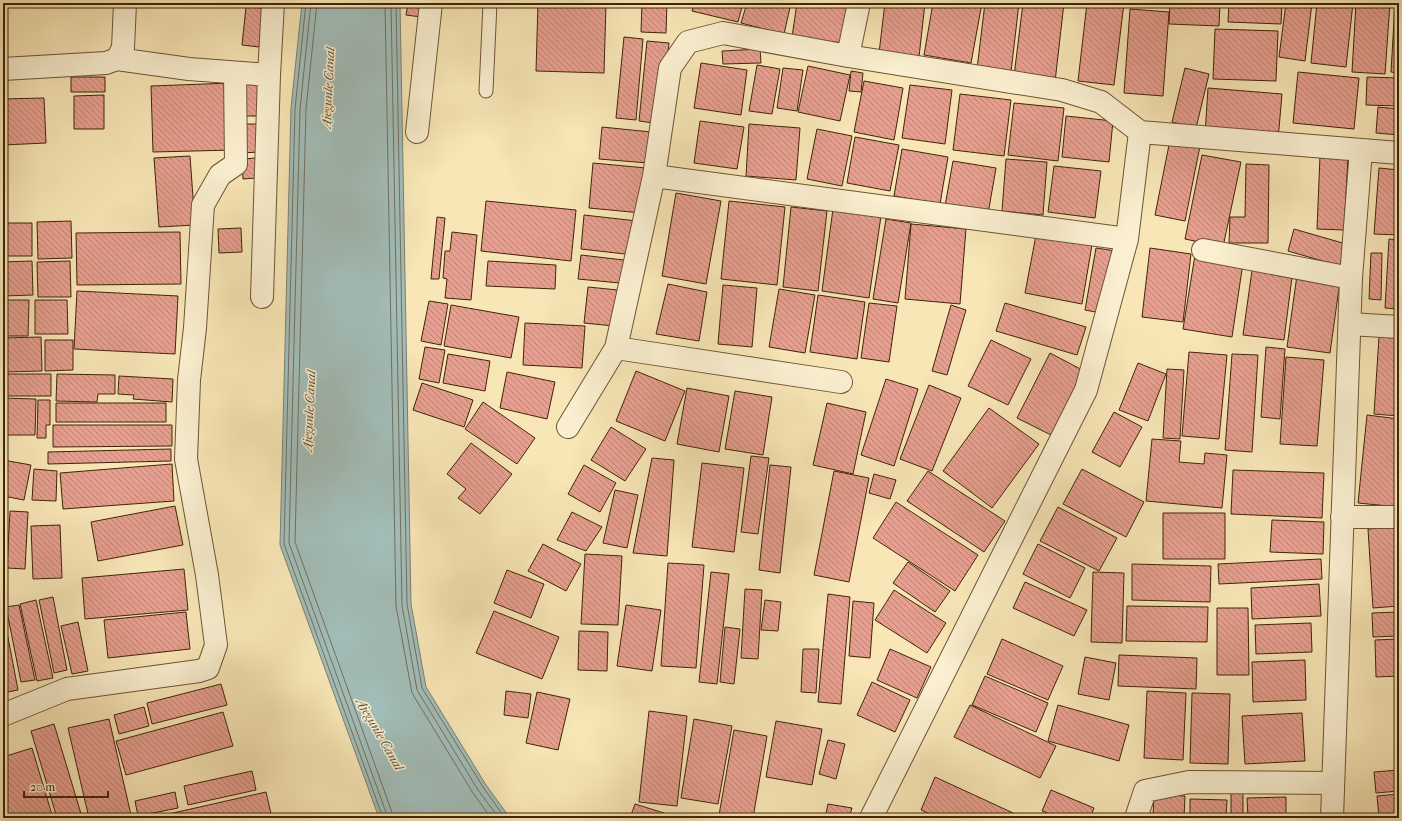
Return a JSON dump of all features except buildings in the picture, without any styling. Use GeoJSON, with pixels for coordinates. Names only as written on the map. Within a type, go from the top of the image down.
{"type":"FeatureCollection","features":[{"type":"Feature","properties":{"kind":"street"},"geometry":{"type":"LineString","coordinates":[[117,59],[123,48],[125,3]]}},
{"type":"Feature","properties":{"kind":"street"},"geometry":{"type":"LineString","coordinates":[[262,297],[269,75],[273,3]]}},
{"type":"Feature","properties":{"kind":"street"},"geometry":{"type":"LineString","coordinates":[[417,132],[431,3]]}},
{"type":"Feature","properties":{"kind":"street"},"geometry":{"type":"LineString","coordinates":[[848,56],[859,3]]}},
{"type":"Feature","properties":{"kind":"street"},"geometry":{"type":"LineString","coordinates":[[568,427],[616,348],[654,176],[670,68],[688,42],[724,33],[848,56],[1062,90],[1101,102],[1140,132],[1399,153]]}},
{"type":"Feature","properties":{"kind":"street"},"geometry":{"type":"LineString","coordinates":[[3,69],[106,64],[117,59],[189,69],[269,75]]}},
{"type":"Feature","properties":{"kind":"street"},"geometry":{"type":"LineString","coordinates":[[3,715],[67,689],[199,671],[208,668],[212,661],[216,645],[207,575],[186,459],[189,380],[195,328],[203,205],[220,175],[236,164],[235,73]]}},
{"type":"Feature","properties":{"kind":"street"},"geometry":{"type":"LineString","coordinates":[[871,818],[1086,390],[1127,239],[1140,132]]}},
{"type":"Feature","properties":{"kind":"street"},"geometry":{"type":"LineString","coordinates":[[1332,818],[1351,278],[1361,150]]}},
{"type":"Feature","properties":{"kind":"street"},"geometry":{"type":"LineString","coordinates":[[654,176],[1127,239]]}},
{"type":"Feature","properties":{"kind":"street"},"geometry":{"type":"LineString","coordinates":[[1203,250],[1351,278]]}},
{"type":"Feature","properties":{"kind":"street"},"geometry":{"type":"LineString","coordinates":[[1350,324],[1399,327]]}},
{"type":"Feature","properties":{"kind":"street"},"geometry":{"type":"LineString","coordinates":[[616,348],[840,382]]}},
{"type":"Feature","properties":{"kind":"street"},"geometry":{"type":"LineString","coordinates":[[1342,517],[1399,517]]}},
{"type":"Feature","properties":{"kind":"street"},"geometry":{"type":"LineString","coordinates":[[1136,818],[1145,791],[1189,782],[1333,783]]}},
{"type":"Feature","properties":{"kind":"lane"},"geometry":{"type":"LineString","coordinates":[[486,91],[490,3]]}},
{"type":"Feature","properties":{"kind":"water","name":"Ajegunle Canal"},"geometry":{"type":"Polygon","coordinates":[[[302,3],[400,3],[411,604],[426,687],[486,785],[510,818],[379,818],[280,545],[291,108],[302,3]]]}}]}
